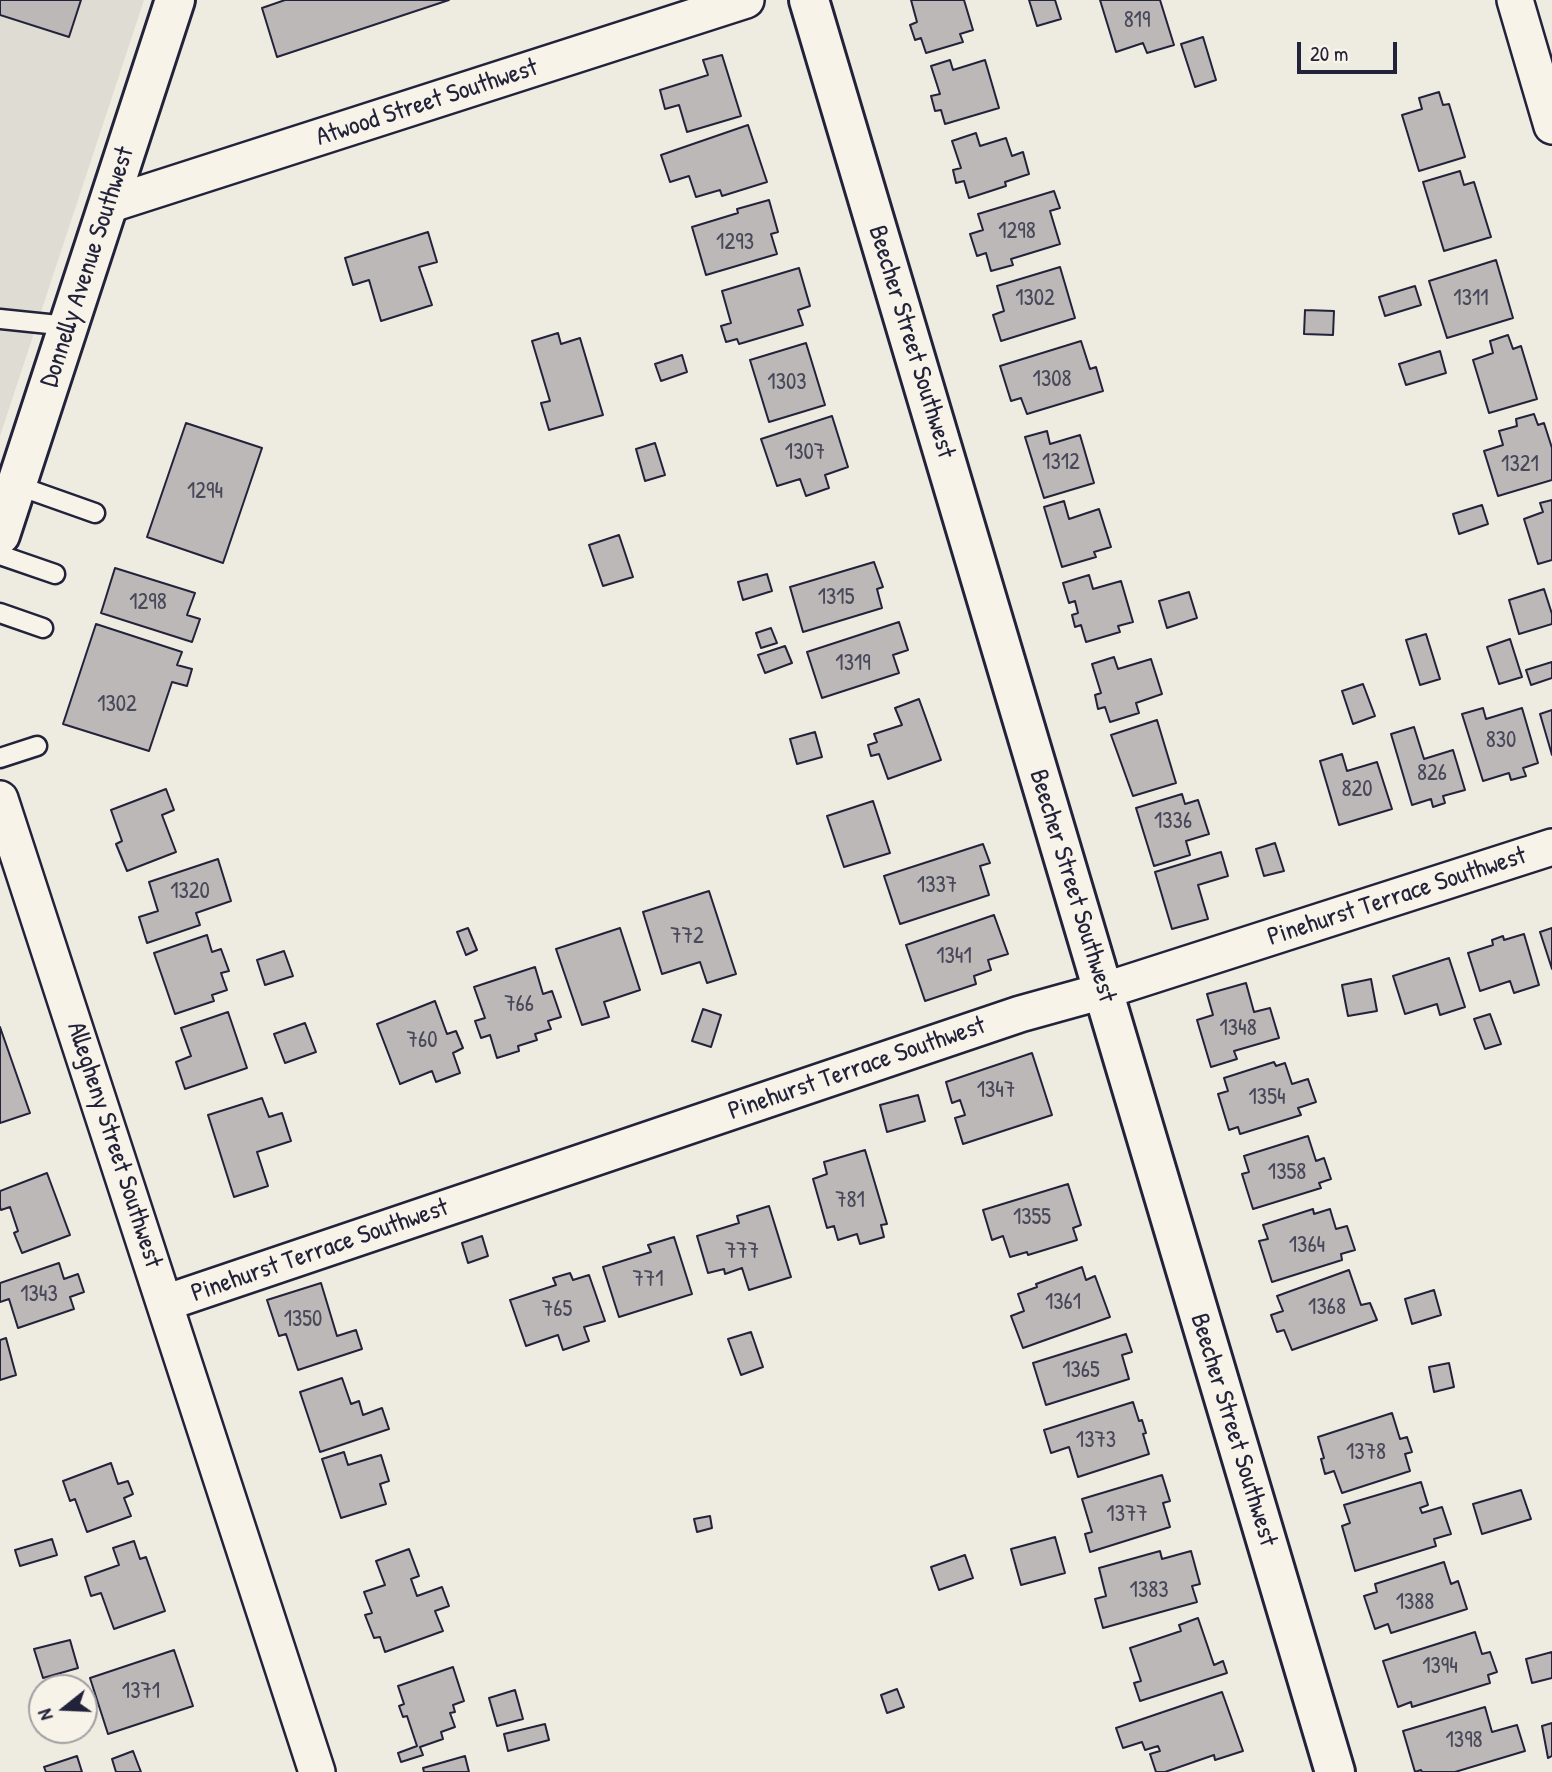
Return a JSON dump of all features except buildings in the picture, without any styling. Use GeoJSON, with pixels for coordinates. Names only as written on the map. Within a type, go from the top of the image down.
{"type":"FeatureCollection","features":[{"type":"Feature","properties":{"kind":"street","name":"Donnelly Avenue Southwest"},"geometry":{"type":"LineString","coordinates":[[0,535],[12,477],[68,326],[175,0]]}},
{"type":"Feature","properties":{"kind":"street","name":"Atwood Street Southwest"},"geometry":{"type":"LineString","coordinates":[[108,205],[746,0]]}},
{"type":"Feature","properties":{"kind":"street","name":"Beecher Street Southwest"},"geometry":{"type":"LineString","coordinates":[[809,0],[1335,1772]]}},
{"type":"Feature","properties":{"kind":"street"},"geometry":{"type":"LineString","coordinates":[[1515,0],[1552,126]]}},
{"type":"Feature","properties":{"kind":"street","name":"Allegheny Street Southwest"},"geometry":{"type":"LineString","coordinates":[[0,799],[317,1772]]}},
{"type":"Feature","properties":{"kind":"street","name":"Pinehurst Terrace Southwest"},"geometry":{"type":"LineString","coordinates":[[165,1303],[1020,1014],[1103,991],[1552,847]]}},
{"type":"Feature","properties":{"kind":"lane"},"geometry":{"type":"LineString","coordinates":[[0,319],[68,326]]}},
{"type":"Feature","properties":{"kind":"lane"},"geometry":{"type":"LineString","coordinates":[[12,477],[94,513]]}},
{"type":"Feature","properties":{"kind":"lane"},"geometry":{"type":"LineString","coordinates":[[0,555],[55,574]]}},
{"type":"Feature","properties":{"kind":"lane"},"geometry":{"type":"LineString","coordinates":[[0,613],[43,628]]}},
{"type":"Feature","properties":{"kind":"lane"},"geometry":{"type":"LineString","coordinates":[[0,758],[37,746]]}},
{"type":"Feature","properties":{"kind":"shaded area"},"geometry":{"type":"Polygon","coordinates":[[[0,0],[144,0],[0,436],[0,0]]]}}]}
